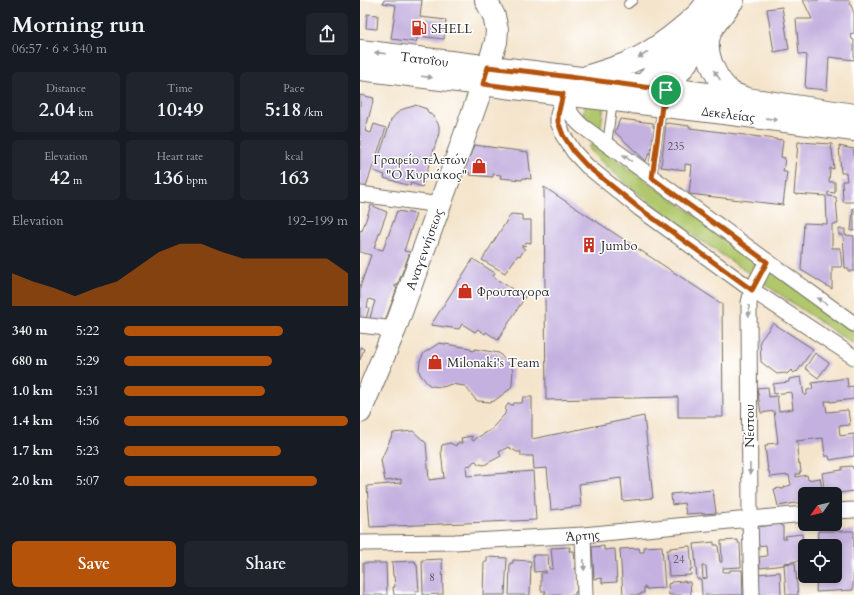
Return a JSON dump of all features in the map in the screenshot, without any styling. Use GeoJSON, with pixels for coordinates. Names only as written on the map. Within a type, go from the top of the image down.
{"type":"FeatureCollection","features":[{"type":"Feature","properties":{"kind":"main road","name":"Αναγεννήσεως"},"geometry":{"type":"LineString","coordinates":[[360,412],[395,329],[440,205],[496,42],[497,30],[494,16],[486,0]]}},
{"type":"Feature","properties":{"kind":"main road"},"geometry":{"type":"LineString","coordinates":[[580,78],[615,68],[640,57],[706,14],[733,0]]}},
{"type":"Feature","properties":{"kind":"main road"},"geometry":{"type":"LineString","coordinates":[[656,98],[706,14]]}},
{"type":"Feature","properties":{"kind":"main road"},"geometry":{"type":"LineString","coordinates":[[706,14],[708,47],[714,69],[726,88],[747,99]]}},
{"type":"Feature","properties":{"kind":"main road","name":"Τατοΐου"},"geometry":{"type":"LineString","coordinates":[[360,51],[485,75]]}},
{"type":"Feature","properties":{"kind":"main road","name":"Τατοΐου"},"geometry":{"type":"LineString","coordinates":[[360,70],[485,75]]}},
{"type":"Feature","properties":{"kind":"main road","name":"Δεκελείας"},"geometry":{"type":"LineString","coordinates":[[485,75],[580,78],[656,98],[854,130]]}},
{"type":"Feature","properties":{"kind":"main road","name":"Δεκελείας"},"geometry":{"type":"LineString","coordinates":[[485,75],[563,94],[613,100],[656,98],[747,99],[854,115]]}},
{"type":"Feature","properties":{"kind":"street"},"geometry":{"type":"LineString","coordinates":[[563,94],[566,106],[574,120],[854,324]]}},
{"type":"Feature","properties":{"kind":"street"},"geometry":{"type":"LineString","coordinates":[[563,94],[558,115],[558,122],[563,135],[574,152],[587,166],[639,208],[752,290],[854,357]]}},
{"type":"Feature","properties":{"kind":"street"},"geometry":{"type":"LineString","coordinates":[[360,194],[440,205]]}},
{"type":"Feature","properties":{"kind":"street","name":"Νέστου"},"geometry":{"type":"LineString","coordinates":[[752,595],[750,519],[749,304],[752,290],[767,262]]}},
{"type":"Feature","properties":{"kind":"street"},"geometry":{"type":"LineString","coordinates":[[360,325],[395,329]]}},
{"type":"Feature","properties":{"kind":"street"},"geometry":{"type":"LineString","coordinates":[[842,511],[854,510]]}},
{"type":"Feature","properties":{"kind":"street","name":"Άρτης"},"geometry":{"type":"LineString","coordinates":[[360,543],[455,542],[583,535],[798,515]]}},
{"type":"Feature","properties":{"kind":"street"},"geometry":{"type":"LineString","coordinates":[[583,535],[585,595]]}},
{"type":"Feature","properties":{"kind":"lane"},"geometry":{"type":"LineString","coordinates":[[652,178],[656,98]]}},
{"type":"Feature","properties":{"kind":"lane"},"geometry":{"type":"LineString","coordinates":[[607,144],[613,100]]}},
{"type":"Feature","properties":{"kind":"green space"},"geometry":{"type":"Polygon","coordinates":[[[586,101],[604,104],[599,135],[605,152],[688,210],[854,332],[854,345],[690,233],[629,186],[595,156],[589,146],[591,144],[599,148],[596,132],[581,121],[586,101]]]}},
{"type":"Feature","properties":{"kind":"building","name":"SHELL"},"geometry":{"type":"Polygon","coordinates":[[[384,0],[422,0],[420,17],[446,20],[444,39],[418,36],[416,42],[391,39],[396,5],[383,3],[384,0]]]}},
{"type":"Feature","properties":{"kind":"building"},"geometry":{"type":"Polygon","coordinates":[[[803,0],[849,0],[854,13],[854,33],[850,34],[854,40],[854,60],[829,57],[827,90],[805,88],[807,55],[799,54],[796,19],[812,19],[803,0]]]}},
{"type":"Feature","properties":{"kind":"building"},"geometry":{"type":"Polygon","coordinates":[[[782,7],[789,49],[774,52],[767,9],[782,7]]]}},
{"type":"Feature","properties":{"kind":"building"},"geometry":{"type":"Polygon","coordinates":[[[367,14],[378,15],[377,29],[366,28],[367,14]]]}},
{"type":"Feature","properties":{"kind":"building"},"geometry":{"type":"Polygon","coordinates":[[[360,95],[374,98],[365,131],[371,133],[374,124],[386,128],[365,189],[360,187],[360,95]]]}},
{"type":"Feature","properties":{"kind":"building"},"geometry":{"type":"Polygon","coordinates":[[[415,105],[427,109],[427,111],[435,118],[439,126],[439,133],[422,187],[411,183],[410,186],[384,178],[385,175],[374,171],[391,120],[403,109],[415,105]]]}},
{"type":"Feature","properties":{"kind":"building"},"geometry":{"type":"Polygon","coordinates":[[[620,119],[653,123],[653,127],[656,128],[652,153],[649,153],[646,161],[615,132],[620,119]]]}},
{"type":"Feature","properties":{"kind":"building"},"geometry":{"type":"Polygon","coordinates":[[[666,123],[690,126],[690,128],[783,140],[781,157],[785,158],[783,172],[787,172],[783,205],[689,194],[692,165],[685,164],[685,170],[661,167],[666,123]]]}},
{"type":"Feature","properties":{"kind":"building"},"geometry":{"type":"Polygon","coordinates":[[[798,142],[832,144],[831,149],[834,169],[830,168],[829,182],[835,182],[835,193],[828,192],[828,196],[836,197],[838,224],[832,224],[832,248],[840,248],[842,267],[832,267],[832,289],[801,270],[804,223],[827,224],[826,196],[794,194],[798,142]]]}},
{"type":"Feature","properties":{"kind":"building"},"geometry":{"type":"Polygon","coordinates":[[[474,145],[528,152],[531,179],[523,178],[522,180],[500,178],[501,175],[493,174],[493,177],[469,175],[470,172],[464,172],[474,145]]]}},
{"type":"Feature","properties":{"kind":"building"},"geometry":{"type":"Polygon","coordinates":[[[839,146],[854,149],[854,202],[843,202],[842,181],[847,181],[846,173],[841,173],[839,146]]]}},
{"type":"Feature","properties":{"kind":"building","name":"Jumbo"},"geometry":{"type":"Polygon","coordinates":[[[544,187],[722,304],[723,417],[678,417],[678,397],[546,400],[544,187]]]}},
{"type":"Feature","properties":{"kind":"building"},"geometry":{"type":"Polygon","coordinates":[[[371,205],[387,212],[374,248],[383,250],[397,211],[416,214],[404,251],[410,252],[397,286],[395,285],[397,288],[384,324],[369,321],[375,301],[369,299],[367,307],[369,308],[366,319],[360,317],[360,287],[371,255],[360,252],[360,230],[362,231],[371,205]]]}},
{"type":"Feature","properties":{"kind":"building"},"geometry":{"type":"Polygon","coordinates":[[[853,208],[854,231],[851,231],[853,208]]]}},
{"type":"Feature","properties":{"kind":"building"},"geometry":{"type":"Polygon","coordinates":[[[511,214],[522,215],[522,220],[531,220],[531,243],[526,242],[525,246],[522,245],[525,249],[520,256],[518,255],[505,273],[482,260],[511,214]]]}},
{"type":"Feature","properties":{"kind":"building"},"geometry":{"type":"Polygon","coordinates":[[[839,229],[845,229],[845,235],[854,236],[854,271],[848,271],[848,268],[845,268],[843,235],[839,235],[839,229]]]}},
{"type":"Feature","properties":{"kind":"building"},"geometry":{"type":"Polygon","coordinates":[[[473,259],[495,273],[493,277],[525,297],[498,340],[486,332],[485,334],[478,329],[475,332],[462,324],[459,329],[431,325],[473,259]]]}},
{"type":"Feature","properties":{"kind":"building"},"geometry":{"type":"Polygon","coordinates":[[[773,323],[813,349],[797,372],[796,371],[794,373],[791,370],[787,374],[777,374],[761,362],[760,341],[773,323]]]}},
{"type":"Feature","properties":{"kind":"building"},"geometry":{"type":"Polygon","coordinates":[[[439,343],[470,348],[470,350],[474,351],[475,349],[499,353],[513,370],[512,385],[510,389],[494,401],[490,402],[478,401],[465,386],[451,384],[442,387],[431,386],[420,374],[420,361],[424,353],[439,343]]]}},
{"type":"Feature","properties":{"kind":"building"},"geometry":{"type":"Polygon","coordinates":[[[360,347],[364,349],[360,360],[360,347]]]}},
{"type":"Feature","properties":{"kind":"building"},"geometry":{"type":"Polygon","coordinates":[[[815,353],[829,363],[818,378],[805,368],[815,353]]]}},
{"type":"Feature","properties":{"kind":"building"},"geometry":{"type":"Polygon","coordinates":[[[801,377],[804,395],[807,395],[807,390],[813,389],[812,383],[847,378],[848,387],[853,386],[854,399],[830,402],[825,401],[827,412],[848,410],[850,425],[839,426],[840,436],[854,434],[854,456],[830,460],[829,456],[825,456],[823,438],[796,441],[798,442],[797,450],[801,472],[799,472],[800,474],[796,474],[796,477],[807,475],[808,480],[820,478],[822,487],[798,487],[798,503],[778,506],[774,489],[784,489],[784,487],[791,485],[789,475],[770,477],[765,446],[767,446],[767,444],[778,443],[774,411],[761,413],[757,388],[768,387],[769,397],[777,396],[779,411],[793,409],[791,392],[774,394],[773,384],[789,382],[789,379],[801,377]]]}},
{"type":"Feature","properties":{"kind":"building"},"geometry":{"type":"Polygon","coordinates":[[[523,397],[532,397],[532,439],[644,416],[653,498],[623,501],[621,478],[579,484],[581,506],[551,510],[547,468],[534,469],[533,456],[521,456],[521,452],[517,452],[508,447],[499,452],[501,456],[484,465],[478,464],[476,461],[471,465],[466,466],[467,476],[533,471],[536,520],[370,527],[367,486],[401,483],[401,479],[385,481],[381,460],[393,433],[413,431],[426,443],[429,480],[444,478],[441,451],[442,445],[450,443],[456,446],[457,443],[462,443],[461,438],[472,436],[472,440],[474,441],[494,428],[493,427],[505,414],[508,404],[513,405],[514,403],[522,403],[523,397]]]}},
{"type":"Feature","properties":{"kind":"building"},"geometry":{"type":"Polygon","coordinates":[[[852,466],[854,469],[854,491],[842,493],[842,487],[824,487],[822,473],[842,470],[842,467],[852,466]]]}},
{"type":"Feature","properties":{"kind":"building"},"geometry":{"type":"Polygon","coordinates":[[[713,490],[716,513],[686,514],[684,503],[672,505],[671,494],[713,490]]]}},
{"type":"Feature","properties":{"kind":"building"},"geometry":{"type":"Polygon","coordinates":[[[780,524],[783,526],[783,539],[786,539],[785,536],[802,534],[802,539],[798,539],[798,561],[784,563],[784,565],[760,568],[759,557],[767,556],[766,545],[757,546],[756,527],[780,524]]]}},
{"type":"Feature","properties":{"kind":"building"},"geometry":{"type":"Polygon","coordinates":[[[818,531],[854,531],[853,590],[816,592],[817,583],[842,583],[842,539],[817,539],[818,531]]]}},
{"type":"Feature","properties":{"kind":"building"},"geometry":{"type":"Polygon","coordinates":[[[738,540],[738,543],[740,543],[741,567],[723,568],[723,572],[730,572],[730,570],[742,570],[743,595],[702,595],[701,579],[697,579],[694,544],[714,542],[714,545],[718,545],[720,562],[722,562],[721,541],[738,540]],[[702,566],[703,579],[707,578],[706,566],[702,566]]]}},
{"type":"Feature","properties":{"kind":"building"},"geometry":{"type":"Polygon","coordinates":[[[604,546],[604,550],[615,549],[617,582],[602,583],[602,578],[594,579],[592,547],[604,546]]]}},
{"type":"Feature","properties":{"kind":"building"},"geometry":{"type":"Polygon","coordinates":[[[662,546],[665,588],[646,589],[644,587],[644,593],[641,593],[641,595],[623,595],[620,549],[639,548],[640,552],[644,552],[644,547],[662,546]]]}},
{"type":"Feature","properties":{"kind":"building"},"geometry":{"type":"Polygon","coordinates":[[[690,546],[692,569],[690,569],[691,575],[669,576],[667,550],[670,550],[670,548],[690,546]]]}},
{"type":"Feature","properties":{"kind":"building"},"geometry":{"type":"Polygon","coordinates":[[[570,547],[569,551],[574,551],[575,569],[577,569],[577,592],[575,592],[575,595],[545,595],[544,593],[546,593],[546,591],[541,591],[541,573],[546,573],[546,571],[534,572],[533,555],[548,555],[549,569],[553,569],[551,548],[570,547]]]}},
{"type":"Feature","properties":{"kind":"building"},"geometry":{"type":"Polygon","coordinates":[[[487,557],[507,558],[505,595],[483,595],[484,562],[487,562],[487,557]]]}},
{"type":"Feature","properties":{"kind":"building"},"geometry":{"type":"Polygon","coordinates":[[[442,559],[443,594],[423,595],[422,560],[442,559]]]}},
{"type":"Feature","properties":{"kind":"building"},"geometry":{"type":"Polygon","coordinates":[[[513,560],[531,561],[530,595],[509,595],[510,563],[513,563],[513,560]]]}},
{"type":"Feature","properties":{"kind":"building"},"geometry":{"type":"Polygon","coordinates":[[[415,561],[417,565],[419,591],[415,591],[416,595],[394,595],[393,587],[395,587],[392,562],[415,561]]]}},
{"type":"Feature","properties":{"kind":"building"},"geometry":{"type":"Polygon","coordinates":[[[363,563],[386,563],[387,595],[363,595],[363,563]]]}},
{"type":"Feature","properties":{"kind":"building"},"geometry":{"type":"Polygon","coordinates":[[[795,563],[798,595],[786,595],[784,564],[795,563]]]}},
{"type":"Feature","properties":{"kind":"building"},"geometry":{"type":"Polygon","coordinates":[[[780,572],[781,595],[758,595],[757,574],[780,572]]]}},
{"type":"Feature","properties":{"kind":"building"},"geometry":{"type":"Polygon","coordinates":[[[671,582],[690,582],[691,595],[669,595],[668,584],[671,582]]]}},
{"type":"Feature","properties":{"kind":"place","name":"SHELL"},"geometry":{"type":"Point","coordinates":[419,28]}},
{"type":"Feature","properties":{"kind":"place","name":"Γραφείο τελετών \"Ο Κυριάκος\""},"geometry":{"type":"Point","coordinates":[479,166]}},
{"type":"Feature","properties":{"kind":"place","name":"Jumbo"},"geometry":{"type":"Point","coordinates":[589,245]}},
{"type":"Feature","properties":{"kind":"place","name":"Φρουταγορα"},"geometry":{"type":"Point","coordinates":[465,291]}},
{"type":"Feature","properties":{"kind":"place","name":"Milonaki's Team"},"geometry":{"type":"Point","coordinates":[435,362]}},
{"type":"Feature","properties":{"kind":"route"},"geometry":{"type":"LineString","coordinates":[[488,67],[666,90],[664,106],[662,106],[652,178],[767,262],[752,290],[639,208],[587,166],[574,152],[563,135],[558,122],[558,115],[563,94],[483,84],[488,67]]}}]}
